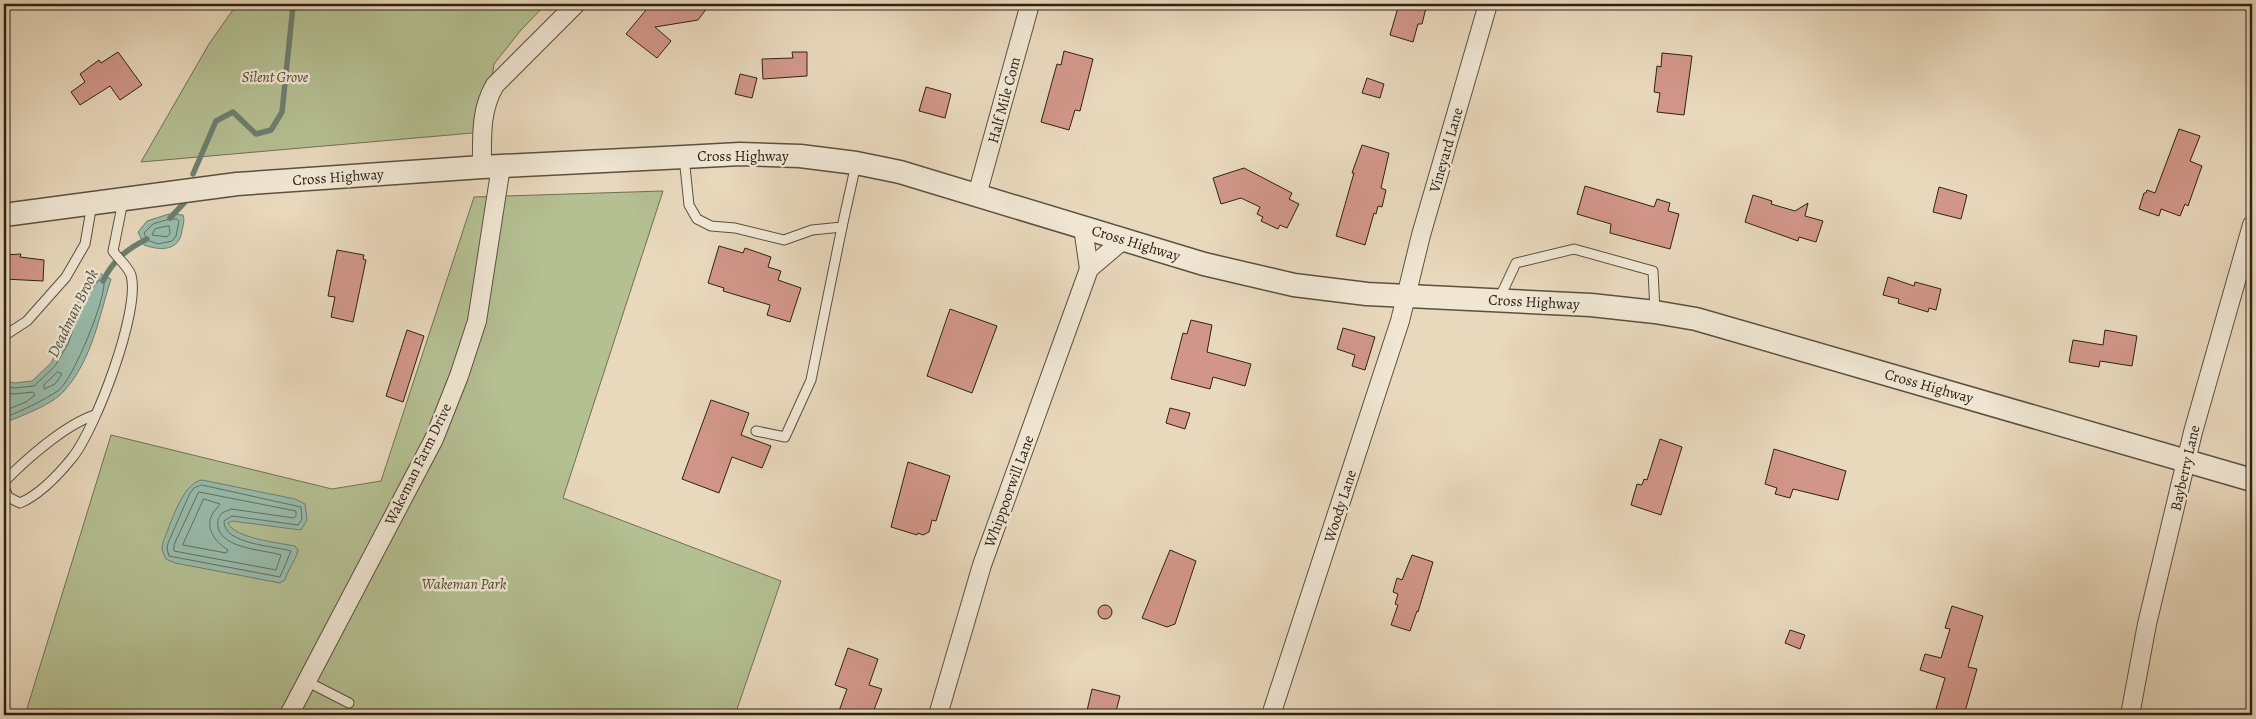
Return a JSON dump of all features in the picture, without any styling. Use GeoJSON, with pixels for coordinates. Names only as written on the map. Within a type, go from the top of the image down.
{"type":"FeatureCollection","features":[{"type":"Feature","properties":{"kind":"street","name":"Wakeman Farm Drive"},"geometry":{"type":"LineString","coordinates":[[289,715],[434,439],[450,402],[477,321],[491,167],[483,117],[489,95],[495,85],[576,4]]}},
{"type":"Feature","properties":{"kind":"street","name":"Half Mile Com"},"geometry":{"type":"LineString","coordinates":[[978,195],[1030,4]]}},
{"type":"Feature","properties":{"kind":"street","name":"Vineyard Lane"},"geometry":{"type":"LineString","coordinates":[[1406,296],[1421,234],[1488,4]]}},
{"type":"Feature","properties":{"kind":"street","name":"Cross Highway"},"geometry":{"type":"LineString","coordinates":[[4,215],[237,184],[491,167],[763,154],[856,163],[900,172],[1123,240],[1232,271],[1294,286],[1352,293],[1499,300],[1656,312],[1739,330],[2252,480]]}},
{"type":"Feature","properties":{"kind":"street","name":"Bayberry Lane"},"geometry":{"type":"LineString","coordinates":[[2130,715],[2147,624],[2208,377],[2252,225]]}},
{"type":"Feature","properties":{"kind":"street","name":"Whippoorwill Lane"},"geometry":{"type":"LineString","coordinates":[[938,715],[982,565],[1088,269],[1083,228]]}},
{"type":"Feature","properties":{"kind":"street"},"geometry":{"type":"LineString","coordinates":[[1088,269],[1123,240]]}},
{"type":"Feature","properties":{"kind":"street","name":"Woody Lane"},"geometry":{"type":"LineString","coordinates":[[1271,715],[1397,330],[1406,296]]}},
{"type":"Feature","properties":{"kind":"lane"},"geometry":{"type":"LineString","coordinates":[[684,157],[689,205],[697,219],[711,226],[735,228],[784,240],[812,230],[842,227]]}},
{"type":"Feature","properties":{"kind":"lane"},"geometry":{"type":"LineString","coordinates":[[756,431],[785,437],[811,380],[856,163]]}},
{"type":"Feature","properties":{"kind":"lane"},"geometry":{"type":"LineString","coordinates":[[4,486],[8,497],[20,503],[32,498],[72,458],[90,431],[130,319],[133,298],[131,276],[125,264],[113,251],[123,198]]}},
{"type":"Feature","properties":{"kind":"lane"},"geometry":{"type":"LineString","coordinates":[[4,336],[27,321],[66,277],[85,244],[92,203]]}},
{"type":"Feature","properties":{"kind":"lane"},"geometry":{"type":"LineString","coordinates":[[1499,300],[1516,263],[1574,249],[1653,270],[1656,312]]}},
{"type":"Feature","properties":{"kind":"lane"},"geometry":{"type":"LineString","coordinates":[[4,482],[18,468],[80,420],[95,415]]}},
{"type":"Feature","properties":{"kind":"lane"},"geometry":{"type":"LineString","coordinates":[[306,681],[349,703]]}},
{"type":"Feature","properties":{"kind":"green space","name":"Silent Grove"},"geometry":{"type":"Polygon","coordinates":[[[237,4],[546,4],[521,30],[494,64],[484,132],[141,162],[209,44],[237,4]]]}},
{"type":"Feature","properties":{"kind":"green space","name":"Wakeman Park"},"geometry":{"type":"Polygon","coordinates":[[[663,191],[563,498],[781,581],[735,715],[25,715],[111,435],[332,489],[381,481],[474,197],[663,191]]]}},
{"type":"Feature","properties":{"kind":"water"},"geometry":{"type":"Polygon","coordinates":[[[169,214],[183,215],[182,231],[177,242],[168,248],[144,245],[138,232],[147,221],[169,214]]]}},
{"type":"Feature","properties":{"kind":"water"},"geometry":{"type":"Polygon","coordinates":[[[99,273],[111,279],[94,338],[74,379],[52,401],[36,410],[4,423],[4,380],[14,383],[32,381],[51,363],[73,320],[80,295],[99,273]]]}},
{"type":"Feature","properties":{"kind":"water"},"geometry":{"type":"Polygon","coordinates":[[[202,480],[295,499],[305,504],[307,520],[301,530],[232,521],[228,523],[232,528],[248,536],[295,546],[298,550],[297,554],[285,580],[280,583],[175,563],[166,559],[162,550],[163,542],[178,505],[189,488],[202,480]]]}},
{"type":"Feature","properties":{"kind":"building"},"geometry":{"type":"Polygon","coordinates":[[[651,4],[710,4],[698,20],[655,27],[671,41],[657,58],[626,34],[651,4]]]}},
{"type":"Feature","properties":{"kind":"building"},"geometry":{"type":"Polygon","coordinates":[[[1399,4],[1427,4],[1422,24],[1418,24],[1413,42],[1390,35],[1399,4]]]}},
{"type":"Feature","properties":{"kind":"building"},"geometry":{"type":"Polygon","coordinates":[[[1064,51],[1093,59],[1080,111],[1075,110],[1069,130],[1041,122],[1057,64],[1061,65],[1064,51]]]}},
{"type":"Feature","properties":{"kind":"building"},"geometry":{"type":"Polygon","coordinates":[[[118,52],[142,85],[120,100],[110,86],[80,105],[71,92],[85,82],[80,74],[99,60],[101,63],[118,52]]]}},
{"type":"Feature","properties":{"kind":"building"},"geometry":{"type":"Polygon","coordinates":[[[792,52],[807,52],[807,76],[763,79],[762,59],[793,58],[792,52]]]}},
{"type":"Feature","properties":{"kind":"building"},"geometry":{"type":"Polygon","coordinates":[[[1662,53],[1692,56],[1684,115],[1657,112],[1660,93],[1654,92],[1657,66],[1661,67],[1662,53]]]}},
{"type":"Feature","properties":{"kind":"building"},"geometry":{"type":"Polygon","coordinates":[[[740,74],[757,78],[752,98],[735,94],[740,74]]]}},
{"type":"Feature","properties":{"kind":"building"},"geometry":{"type":"Polygon","coordinates":[[[1367,78],[1384,84],[1380,98],[1362,93],[1367,78]]]}},
{"type":"Feature","properties":{"kind":"building"},"geometry":{"type":"Polygon","coordinates":[[[926,87],[951,94],[945,118],[919,111],[926,87]]]}},
{"type":"Feature","properties":{"kind":"building"},"geometry":{"type":"Polygon","coordinates":[[[2179,129],[2200,136],[2190,161],[2202,166],[2188,206],[2185,204],[2180,216],[2161,209],[2159,216],[2139,209],[2144,193],[2147,190],[2155,193],[2179,129]]]}},
{"type":"Feature","properties":{"kind":"building"},"geometry":{"type":"Polygon","coordinates":[[[1362,145],[1389,153],[1381,188],[1386,190],[1382,207],[1378,206],[1376,214],[1374,213],[1365,245],[1336,236],[1354,173],[1352,173],[1362,145]]]}},
{"type":"Feature","properties":{"kind":"building"},"geometry":{"type":"Polygon","coordinates":[[[1244,168],[1292,193],[1289,199],[1299,204],[1287,228],[1280,225],[1278,229],[1261,221],[1263,217],[1257,214],[1260,207],[1241,198],[1221,204],[1213,178],[1244,168]]]}},
{"type":"Feature","properties":{"kind":"building"},"geometry":{"type":"Polygon","coordinates":[[[1585,186],[1654,207],[1657,199],[1670,203],[1668,211],[1679,214],[1670,249],[1610,233],[1611,224],[1577,214],[1585,186]]]}},
{"type":"Feature","properties":{"kind":"building"},"geometry":{"type":"Polygon","coordinates":[[[1939,187],[1967,195],[1961,219],[1933,212],[1939,187]]]}},
{"type":"Feature","properties":{"kind":"building"},"geometry":{"type":"Polygon","coordinates":[[[1753,195],[1772,201],[1771,204],[1795,211],[1808,203],[1805,216],[1823,221],[1816,242],[1799,237],[1798,241],[1745,222],[1753,195]]]}},
{"type":"Feature","properties":{"kind":"building"},"geometry":{"type":"Polygon","coordinates":[[[719,246],[743,253],[745,248],[771,257],[768,267],[781,271],[778,280],[801,288],[790,322],[767,315],[770,305],[723,291],[724,288],[708,283],[719,246]]]}},
{"type":"Feature","properties":{"kind":"building"},"geometry":{"type":"Polygon","coordinates":[[[337,250],[364,255],[363,259],[366,260],[353,322],[331,317],[335,297],[328,296],[337,250]]]}},
{"type":"Feature","properties":{"kind":"building"},"geometry":{"type":"Polygon","coordinates":[[[21,254],[20,257],[44,260],[43,281],[4,279],[4,255],[21,254]]]}},
{"type":"Feature","properties":{"kind":"building"},"geometry":{"type":"Polygon","coordinates":[[[1888,277],[1914,286],[1915,282],[1941,289],[1936,310],[1929,308],[1928,312],[1898,303],[1899,299],[1883,295],[1888,277]]]}},
{"type":"Feature","properties":{"kind":"building"},"geometry":{"type":"Polygon","coordinates":[[[950,309],[997,326],[972,393],[927,376],[950,309]]]}},
{"type":"Feature","properties":{"kind":"building"},"geometry":{"type":"Polygon","coordinates":[[[1191,320],[1212,325],[1207,352],[1251,364],[1245,386],[1213,377],[1210,389],[1171,379],[1183,333],[1187,334],[1191,320]]]}},
{"type":"Feature","properties":{"kind":"building"},"geometry":{"type":"Polygon","coordinates":[[[1343,328],[1375,337],[1365,370],[1352,366],[1355,355],[1337,349],[1343,328]]]}},
{"type":"Feature","properties":{"kind":"building"},"geometry":{"type":"Polygon","coordinates":[[[407,330],[424,336],[403,402],[386,396],[407,330]]]}},
{"type":"Feature","properties":{"kind":"building"},"geometry":{"type":"Polygon","coordinates":[[[2105,330],[2137,336],[2132,366],[2100,361],[2099,367],[2069,362],[2073,340],[2103,345],[2105,330]]]}},
{"type":"Feature","properties":{"kind":"building"},"geometry":{"type":"Polygon","coordinates":[[[711,400],[749,413],[741,435],[771,446],[762,468],[732,457],[719,493],[682,479],[711,400]]]}},
{"type":"Feature","properties":{"kind":"building"},"geometry":{"type":"Polygon","coordinates":[[[1170,408],[1190,413],[1185,429],[1166,423],[1170,408]]]}},
{"type":"Feature","properties":{"kind":"building"},"geometry":{"type":"Polygon","coordinates":[[[1660,439],[1682,447],[1661,515],[1631,505],[1637,484],[1642,485],[1644,479],[1647,480],[1660,439]]]}},
{"type":"Feature","properties":{"kind":"building"},"geometry":{"type":"Polygon","coordinates":[[[1774,449],[1846,471],[1838,500],[1793,489],[1790,498],[1775,494],[1777,488],[1765,484],[1774,449]]]}},
{"type":"Feature","properties":{"kind":"building"},"geometry":{"type":"Polygon","coordinates":[[[908,462],[950,476],[936,521],[932,520],[929,532],[923,535],[891,527],[908,462]]]}},
{"type":"Feature","properties":{"kind":"building"},"geometry":{"type":"Polygon","coordinates":[[[1170,550],[1196,561],[1175,624],[1167,627],[1142,618],[1170,550]]]}},
{"type":"Feature","properties":{"kind":"building"},"geometry":{"type":"Polygon","coordinates":[[[1412,555],[1433,562],[1418,612],[1410,631],[1391,625],[1398,605],[1395,604],[1398,594],[1393,592],[1397,578],[1402,580],[1412,555]]]}},
{"type":"Feature","properties":{"kind":"building"},"geometry":{"type":"Polygon","coordinates":[[[1102,605],[1108,605],[1112,612],[1108,619],[1102,619],[1098,615],[1098,609],[1102,605]]]}},
{"type":"Feature","properties":{"kind":"building"},"geometry":{"type":"Polygon","coordinates":[[[1952,606],[1983,616],[1968,667],[1977,669],[1964,715],[1940,715],[1941,711],[1936,709],[1945,678],[1920,670],[1925,654],[1941,658],[1950,629],[1945,628],[1952,606]]]}},
{"type":"Feature","properties":{"kind":"building"},"geometry":{"type":"Polygon","coordinates":[[[1790,630],[1805,635],[1800,649],[1785,643],[1790,630]]]}},
{"type":"Feature","properties":{"kind":"building"},"geometry":{"type":"Polygon","coordinates":[[[848,648],[878,659],[869,685],[882,689],[872,715],[850,715],[839,711],[847,689],[835,685],[848,648]]]}},
{"type":"Feature","properties":{"kind":"building"},"geometry":{"type":"Polygon","coordinates":[[[1092,689],[1120,696],[1115,715],[1086,715],[1092,689]]]}},
{"type":"Feature","properties":{"kind":"waterway","name":"Deadman Brook"},"geometry":{"type":"LineString","coordinates":[[193,174],[216,121],[233,112],[256,134],[271,130],[282,112],[293,6],[296,4]]}},
{"type":"Feature","properties":{"kind":"waterway","name":"Deadman Brook"},"geometry":{"type":"LineString","coordinates":[[170,218],[184,203]]}},
{"type":"Feature","properties":{"kind":"waterway","name":"Deadman Brook"},"geometry":{"type":"LineString","coordinates":[[103,281],[111,267],[121,256],[147,239]]}}]}
